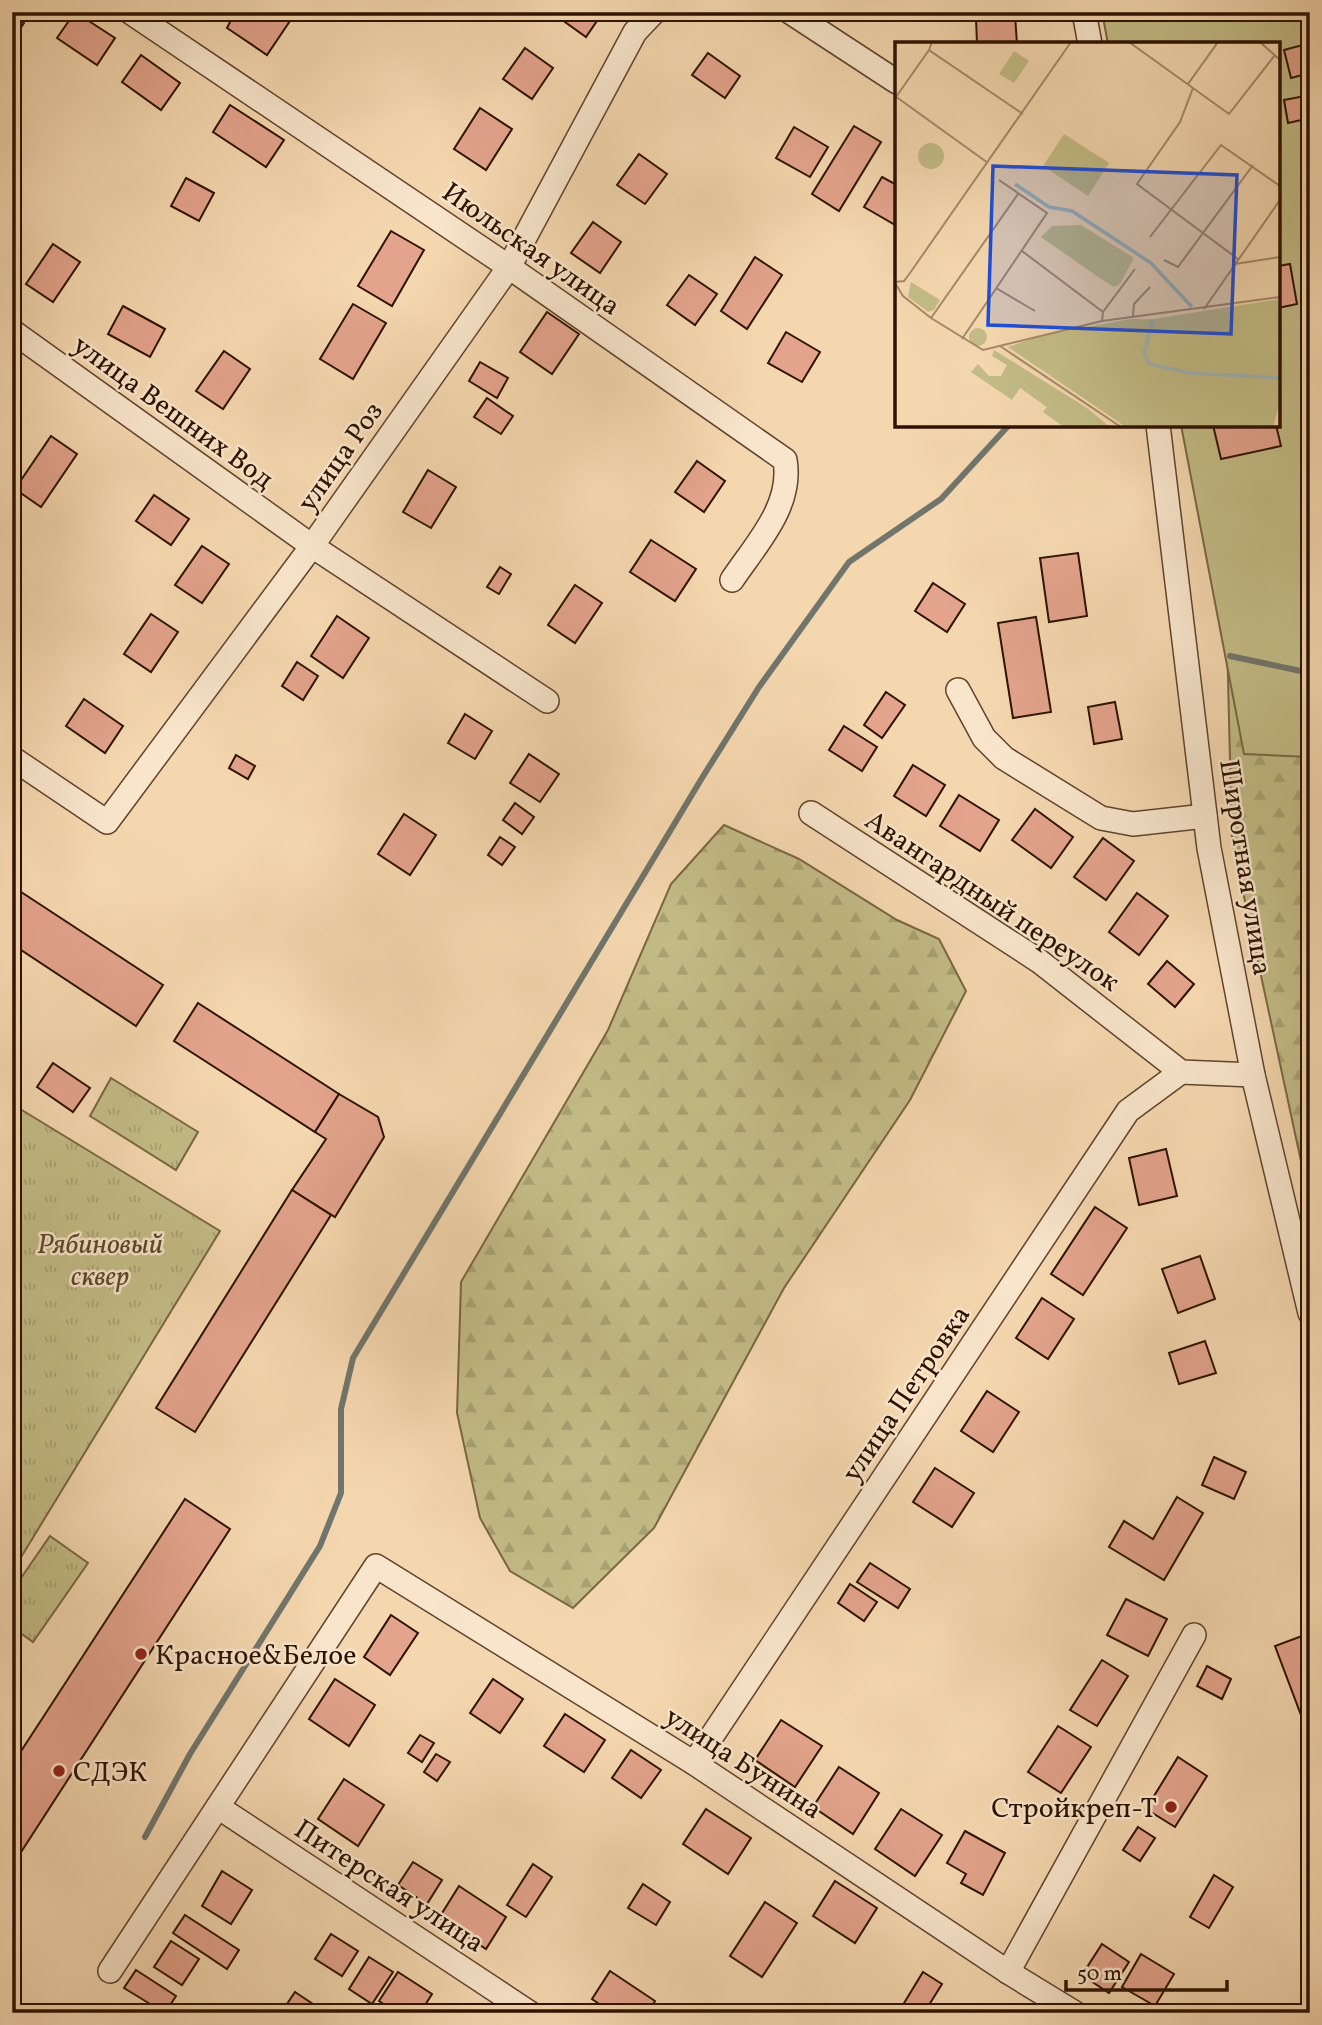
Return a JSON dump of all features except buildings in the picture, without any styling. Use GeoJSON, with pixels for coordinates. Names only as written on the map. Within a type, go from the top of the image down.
{"type":"FeatureCollection","features":[{"type":"Feature","properties":{"kind":"street","name":"Июльская улица"},"geometry":{"type":"LineString","coordinates":[[130,12],[509,267],[785,460],[788,477],[780,508],[732,580]]}},
{"type":"Feature","properties":{"kind":"street","name":"улица Роз"},"geometry":{"type":"LineString","coordinates":[[12,758],[107,822],[312,546],[509,267],[635,32],[654,12]]}},
{"type":"Feature","properties":{"kind":"street"},"geometry":{"type":"LineString","coordinates":[[790,12],[895,81]]}},
{"type":"Feature","properties":{"kind":"street"},"geometry":{"type":"LineString","coordinates":[[1084,12],[1090,42]]}},
{"type":"Feature","properties":{"kind":"street","name":"улица Вешних Вод"},"geometry":{"type":"LineString","coordinates":[[12,331],[312,546],[547,701]]}},
{"type":"Feature","properties":{"kind":"street","name":"Широтная улица"},"geometry":{"type":"LineString","coordinates":[[1158,427],[1206,816],[1254,1075],[1310,1313]]}},
{"type":"Feature","properties":{"kind":"street"},"geometry":{"type":"LineString","coordinates":[[958,690],[984,738],[1004,758],[1101,818],[1133,824],[1206,816]]}},
{"type":"Feature","properties":{"kind":"street","name":"Авангардный переулок"},"geometry":{"type":"LineString","coordinates":[[811,813],[1039,961],[1181,1072]]}},
{"type":"Feature","properties":{"kind":"street"},"geometry":{"type":"LineString","coordinates":[[1181,1072],[1254,1075]]}},
{"type":"Feature","properties":{"kind":"street","name":"улица Петровка"},"geometry":{"type":"LineString","coordinates":[[694,1763],[1128,1111],[1181,1072]]}},
{"type":"Feature","properties":{"kind":"street","name":"улица Бунина"},"geometry":{"type":"LineString","coordinates":[[218,1807],[376,1566],[694,1763],[1008,1972],[1075,2013]]}},
{"type":"Feature","properties":{"kind":"street"},"geometry":{"type":"LineString","coordinates":[[1008,1972],[1194,1635]]}},
{"type":"Feature","properties":{"kind":"street"},"geometry":{"type":"LineString","coordinates":[[110,1971],[218,1807]]}},
{"type":"Feature","properties":{"kind":"street","name":"Питерская улица"},"geometry":{"type":"LineString","coordinates":[[218,1807],[530,2013]]}},
{"type":"Feature","properties":{"kind":"green space"},"geometry":{"type":"Polygon","coordinates":[[[1102,12],[1310,12],[1310,757],[1244,754],[1181,427],[1280,427],[1280,42],[1108,42],[1102,12]]]}},
{"type":"Feature","properties":{"kind":"green space"},"geometry":{"type":"Polygon","coordinates":[[[1310,466],[1310,1203],[1232,841],[1223,477],[1310,466]]]}},
{"type":"Feature","properties":{"kind":"green space"},"geometry":{"type":"Polygon","coordinates":[[[724,825],[799,859],[897,920],[939,939],[966,991],[910,1100],[784,1288],[654,1528],[573,1608],[510,1571],[480,1518],[457,1413],[461,1282],[608,1030],[671,884],[724,825]]]}},
{"type":"Feature","properties":{"kind":"green space"},"geometry":{"type":"Polygon","coordinates":[[[111,1078],[198,1132],[176,1170],[90,1116],[111,1078]]]}},
{"type":"Feature","properties":{"kind":"green space","name":"Рябиновый сквер"},"geometry":{"type":"Polygon","coordinates":[[[12,1104],[220,1231],[12,1572],[12,1104]]]}},
{"type":"Feature","properties":{"kind":"green space"},"geometry":{"type":"Polygon","coordinates":[[[50,1536],[88,1563],[33,1642],[12,1627],[12,1591],[50,1536]]]}},
{"type":"Feature","properties":{"kind":"waterway"},"geometry":{"type":"LineString","coordinates":[[145,1837],[190,1754],[320,1546],[341,1493],[341,1409],[353,1358],[702,778],[759,687],[849,562],[941,499],[1007,427]]}},
{"type":"Feature","properties":{"kind":"waterway"},"geometry":{"type":"LineString","coordinates":[[1230,656],[1310,673]]}},
{"type":"Feature","properties":{"kind":"place","name":"Красное&Белое"},"geometry":{"type":"Point","coordinates":[141,1654]}},
{"type":"Feature","properties":{"kind":"place","name":"СДЭК"},"geometry":{"type":"Point","coordinates":[59,1771]}},
{"type":"Feature","properties":{"kind":"place","name":"Стройкреп-Т"},"geometry":{"type":"Point","coordinates":[1171,1807]}}]}
